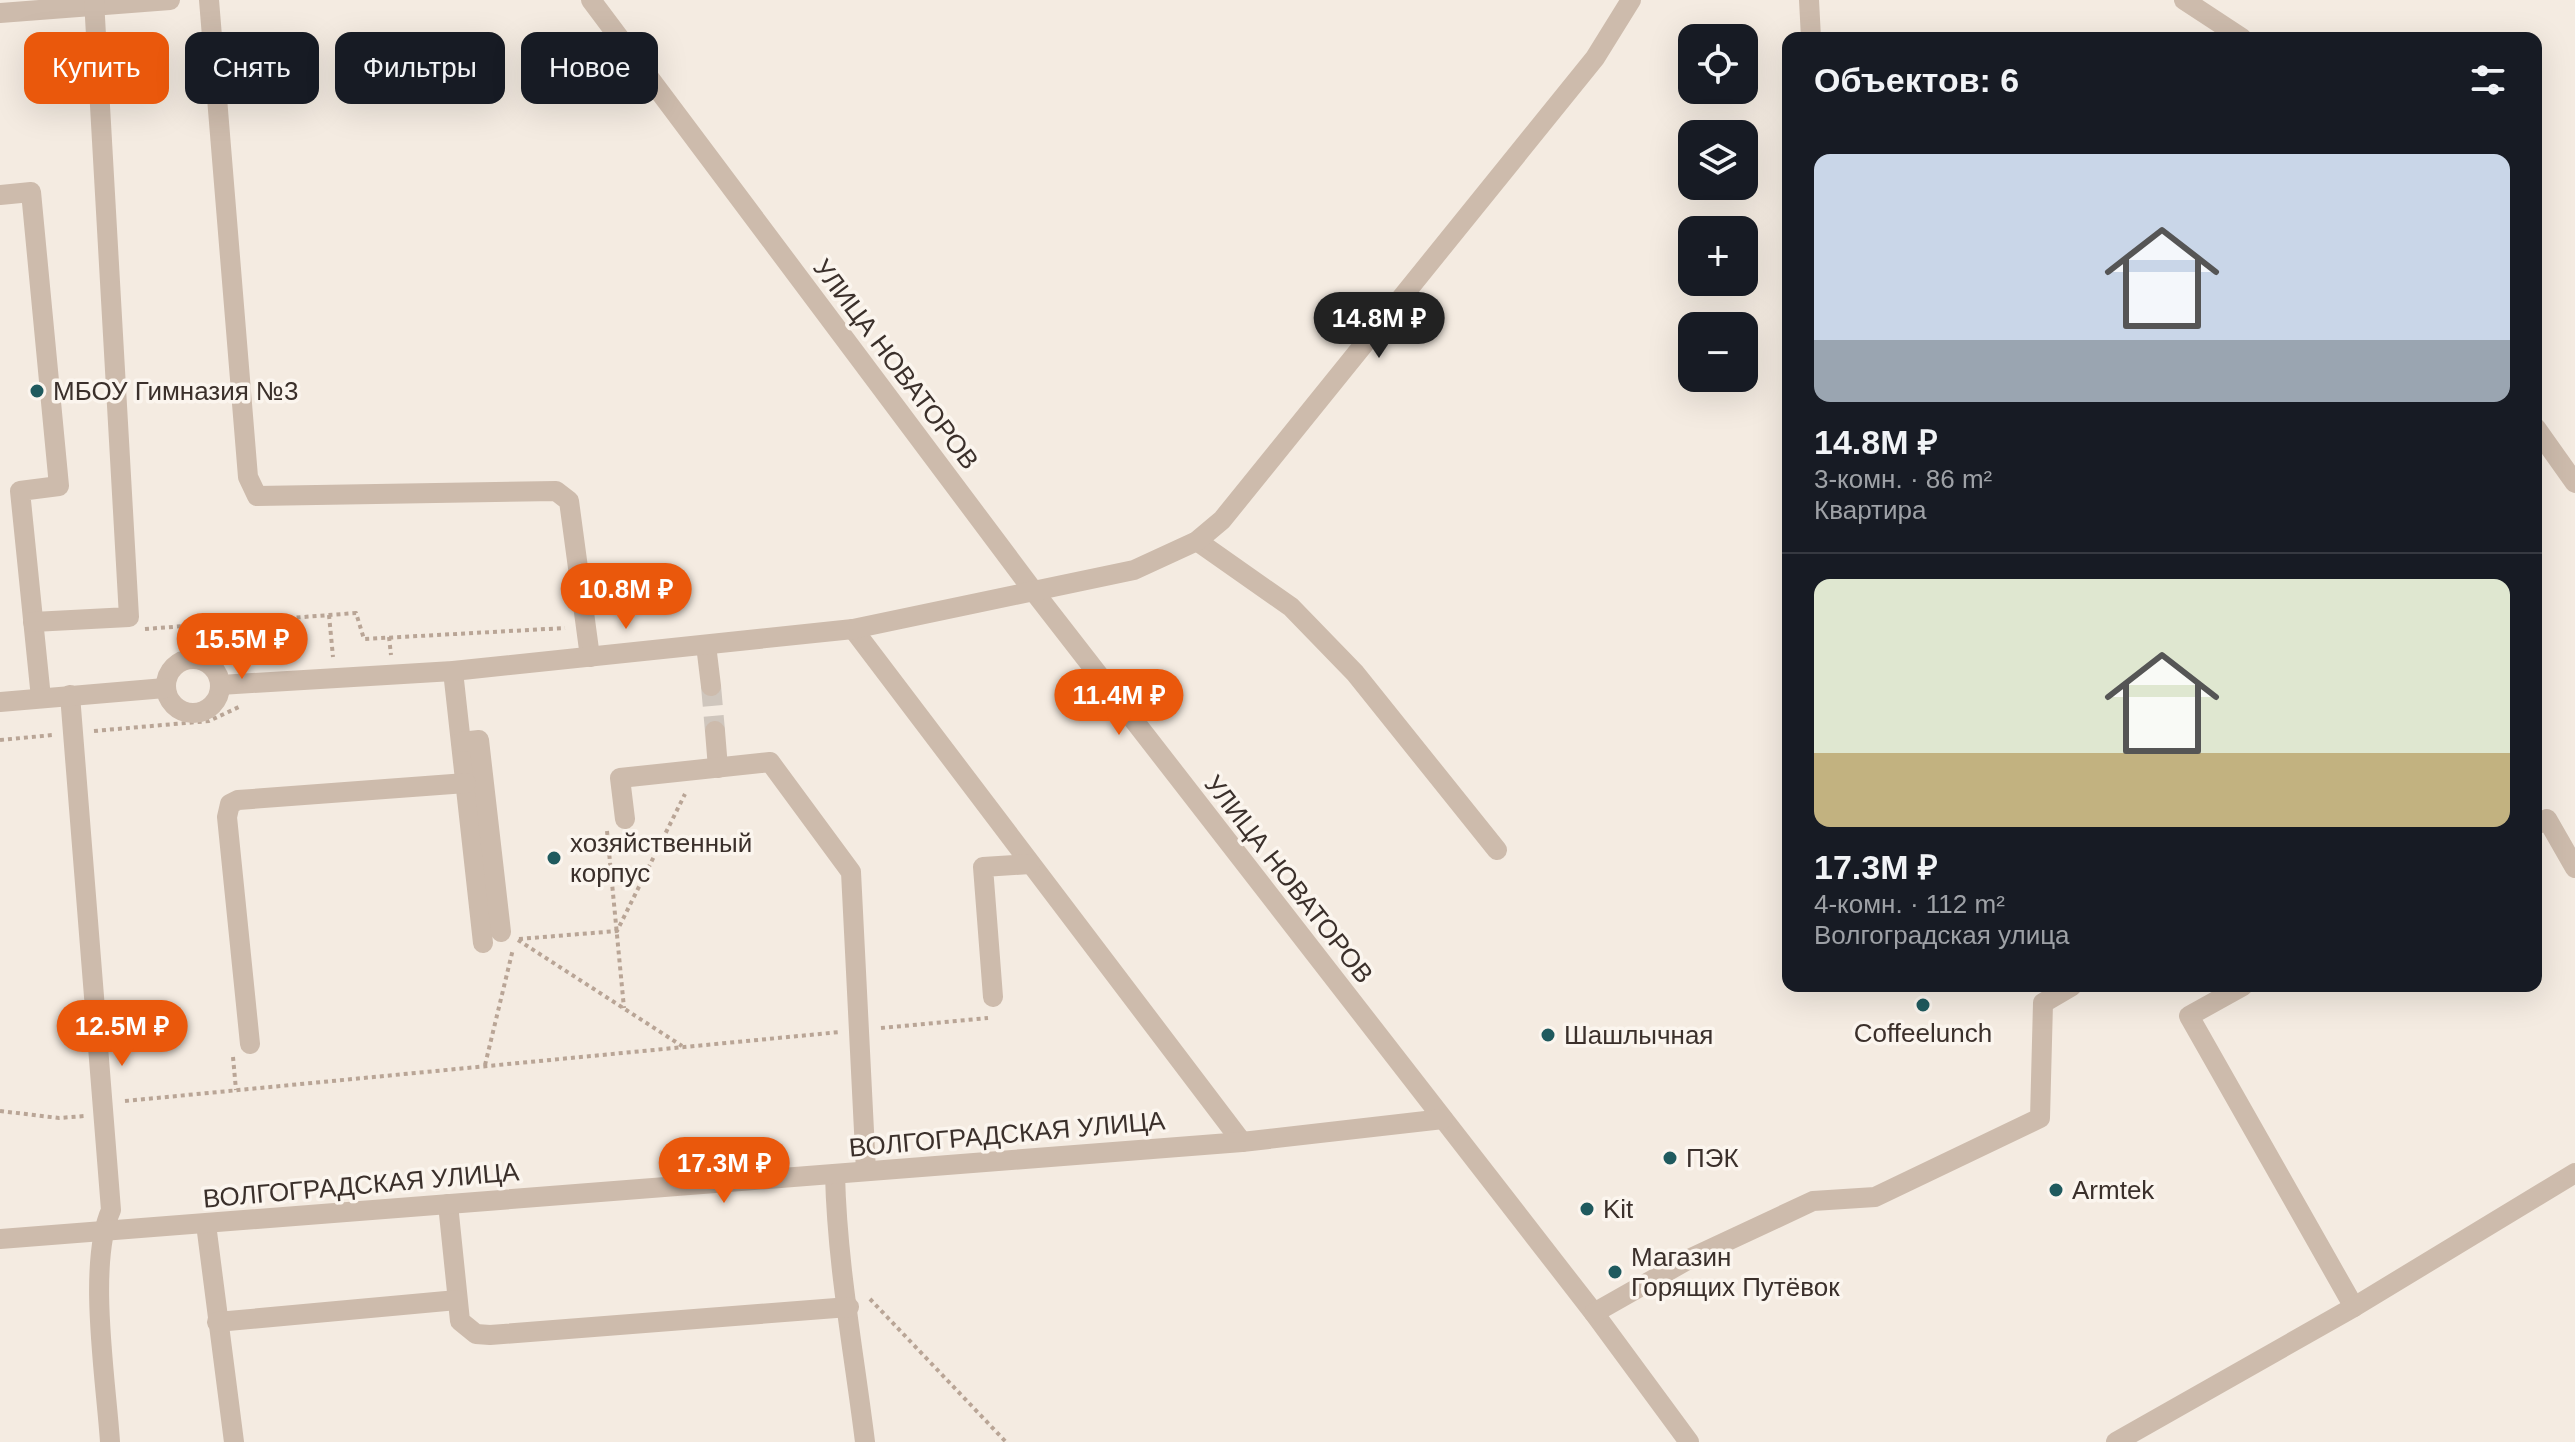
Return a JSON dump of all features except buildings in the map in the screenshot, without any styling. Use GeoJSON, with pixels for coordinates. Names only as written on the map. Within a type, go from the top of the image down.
{"type":"FeatureCollection","features":[{"type":"Feature","properties":{"kind":"street"},"geometry":{"type":"LineString","coordinates":[[0,13],[94,3],[170,0]]}},
{"type":"Feature","properties":{"kind":"street"},"geometry":{"type":"LineString","coordinates":[[209,0],[248,477],[257,496],[556,491],[569,501],[590,657]]}},
{"type":"Feature","properties":{"kind":"street","name":"УЛИЦА НОВАТОРОВ"},"geometry":{"type":"LineString","coordinates":[[591,0],[1035,593],[1594,1313],[1689,1442]]}},
{"type":"Feature","properties":{"kind":"street"},"geometry":{"type":"LineString","coordinates":[[220,685],[453,671],[853,629],[1134,570],[1197,541],[1222,520],[1595,58],[1631,0]]}},
{"type":"Feature","properties":{"kind":"street"},"geometry":{"type":"LineString","coordinates":[[1809,0],[1811,32]]}},
{"type":"Feature","properties":{"kind":"street"},"geometry":{"type":"LineString","coordinates":[[2184,0],[2233,32]]}},
{"type":"Feature","properties":{"kind":"street"},"geometry":{"type":"LineString","coordinates":[[33,622],[129,617],[94,3]]}},
{"type":"Feature","properties":{"kind":"street"},"geometry":{"type":"LineString","coordinates":[[0,195],[31,192],[59,486],[20,491],[41,698]]}},
{"type":"Feature","properties":{"kind":"street"},"geometry":{"type":"LineString","coordinates":[[2542,436],[2575,483]]}},
{"type":"Feature","properties":{"kind":"street"},"geometry":{"type":"LineString","coordinates":[[1197,541],[1291,607],[1355,673],[1497,850]]}},
{"type":"Feature","properties":{"kind":"street"},"geometry":{"type":"LineString","coordinates":[[853,629],[1242,1142]]}},
{"type":"Feature","properties":{"kind":"street"},"geometry":{"type":"LineString","coordinates":[[706,645],[711,686]]}},
{"type":"Feature","properties":{"kind":"street"},"geometry":{"type":"LineString","coordinates":[[186,658],[206,661],[213,667],[220,685],[213,705],[194,714],[174,706],[165,688],[170,669],[186,658]]}},
{"type":"Feature","properties":{"kind":"street"},"geometry":{"type":"LineString","coordinates":[[453,671],[483,943]]}},
{"type":"Feature","properties":{"kind":"street"},"geometry":{"type":"LineString","coordinates":[[0,702],[165,688]]}},
{"type":"Feature","properties":{"kind":"street"},"geometry":{"type":"LineString","coordinates":[[70,695],[111,1210],[102,1231],[99,1263],[110,1442]]}},
{"type":"Feature","properties":{"kind":"street"},"geometry":{"type":"LineString","coordinates":[[715,731],[718,768]]}},
{"type":"Feature","properties":{"kind":"street"},"geometry":{"type":"LineString","coordinates":[[461,742],[479,740],[508,935]]}},
{"type":"Feature","properties":{"kind":"street"},"geometry":{"type":"LineString","coordinates":[[625,819],[620,778],[770,762],[851,872],[866,1171]]}},
{"type":"Feature","properties":{"kind":"street"},"geometry":{"type":"LineString","coordinates":[[250,1044],[227,817],[230,804],[238,800],[466,783]]}},
{"type":"Feature","properties":{"kind":"street"},"geometry":{"type":"LineString","coordinates":[[2542,822],[2547,819],[2575,868]]}},
{"type":"Feature","properties":{"kind":"street"},"geometry":{"type":"LineString","coordinates":[[993,997],[983,867],[1030,864]]}},
{"type":"Feature","properties":{"kind":"street"},"geometry":{"type":"LineString","coordinates":[[1594,1313],[1691,1258],[1813,1201],[1875,1197],[2040,1118],[2043,1003],[2062,992]]}},
{"type":"Feature","properties":{"kind":"street"},"geometry":{"type":"LineString","coordinates":[[2232,992],[2189,1016],[2354,1307]]}},
{"type":"Feature","properties":{"kind":"street","name":"ВОЛГОГРАДСКАЯ УЛИЦА"},"geometry":{"type":"LineString","coordinates":[[0,1239],[1242,1142],[1443,1119]]}},
{"type":"Feature","properties":{"kind":"street"},"geometry":{"type":"LineString","coordinates":[[2116,1442],[2354,1307],[2575,1173]]}},
{"type":"Feature","properties":{"kind":"street"},"geometry":{"type":"LineString","coordinates":[[835,1174],[837,1244],[849,1307],[865,1442]]}},
{"type":"Feature","properties":{"kind":"street"},"geometry":{"type":"LineString","coordinates":[[448,1204],[460,1321],[465,1328],[490,1335],[849,1307]]}},
{"type":"Feature","properties":{"kind":"street"},"geometry":{"type":"LineString","coordinates":[[206,1224],[234,1442]]}},
{"type":"Feature","properties":{"kind":"street"},"geometry":{"type":"LineString","coordinates":[[217,1322],[457,1300]]}},
{"type":"Feature","properties":{"kind":"path"},"geometry":{"type":"LineString","coordinates":[[130,630],[356,613],[364,639],[586,627]]}},
{"type":"Feature","properties":{"kind":"path"},"geometry":{"type":"LineString","coordinates":[[329,615],[335,678]]}},
{"type":"Feature","properties":{"kind":"path"},"geometry":{"type":"LineString","coordinates":[[256,621],[265,683]]}},
{"type":"Feature","properties":{"kind":"path"},"geometry":{"type":"LineString","coordinates":[[0,740],[209,721],[239,706],[254,705]]}},
{"type":"Feature","properties":{"kind":"path"},"geometry":{"type":"LineString","coordinates":[[617,931],[697,770]]}},
{"type":"Feature","properties":{"kind":"path"},"geometry":{"type":"LineString","coordinates":[[624,1008],[606,821],[625,819]]}},
{"type":"Feature","properties":{"kind":"path"},"geometry":{"type":"LineString","coordinates":[[508,935],[617,931]]}},
{"type":"Feature","properties":{"kind":"path"},"geometry":{"type":"LineString","coordinates":[[485,1066],[508,935]]}},
{"type":"Feature","properties":{"kind":"path"},"geometry":{"type":"LineString","coordinates":[[508,935],[684,1047]]}},
{"type":"Feature","properties":{"kind":"path"},"geometry":{"type":"LineString","coordinates":[[0,1111],[59,1118],[103,1109],[485,1066],[995,1018],[993,997]]}},
{"type":"Feature","properties":{"kind":"path"},"geometry":{"type":"LineString","coordinates":[[869,1297],[877,1310],[1006,1442]]}},
{"type":"Feature","properties":{"kind":"tunnel"},"geometry":{"type":"LineString","coordinates":[[711,686],[715,731]]}},
{"type":"Feature","properties":{"kind":"place","name":"МБОУ Гимназия №3"},"geometry":{"type":"Point","coordinates":[37,391]}},
{"type":"Feature","properties":{"kind":"place","name":"хозяйственный корпус"},"geometry":{"type":"Point","coordinates":[554,858]}},
{"type":"Feature","properties":{"kind":"place","name":"Coffeelunch"},"geometry":{"type":"Point","coordinates":[1923,1005]}},
{"type":"Feature","properties":{"kind":"place","name":"Шашлычная"},"geometry":{"type":"Point","coordinates":[1548,1035]}},
{"type":"Feature","properties":{"kind":"place","name":"ПЭК"},"geometry":{"type":"Point","coordinates":[1670,1158]}},
{"type":"Feature","properties":{"kind":"place","name":"Armtek"},"geometry":{"type":"Point","coordinates":[2056,1190]}},
{"type":"Feature","properties":{"kind":"place","name":"Kit"},"geometry":{"type":"Point","coordinates":[1587,1209]}},
{"type":"Feature","properties":{"kind":"place","name":"Магазин Горящих Путёвок"},"geometry":{"type":"Point","coordinates":[1615,1272]}}]}
